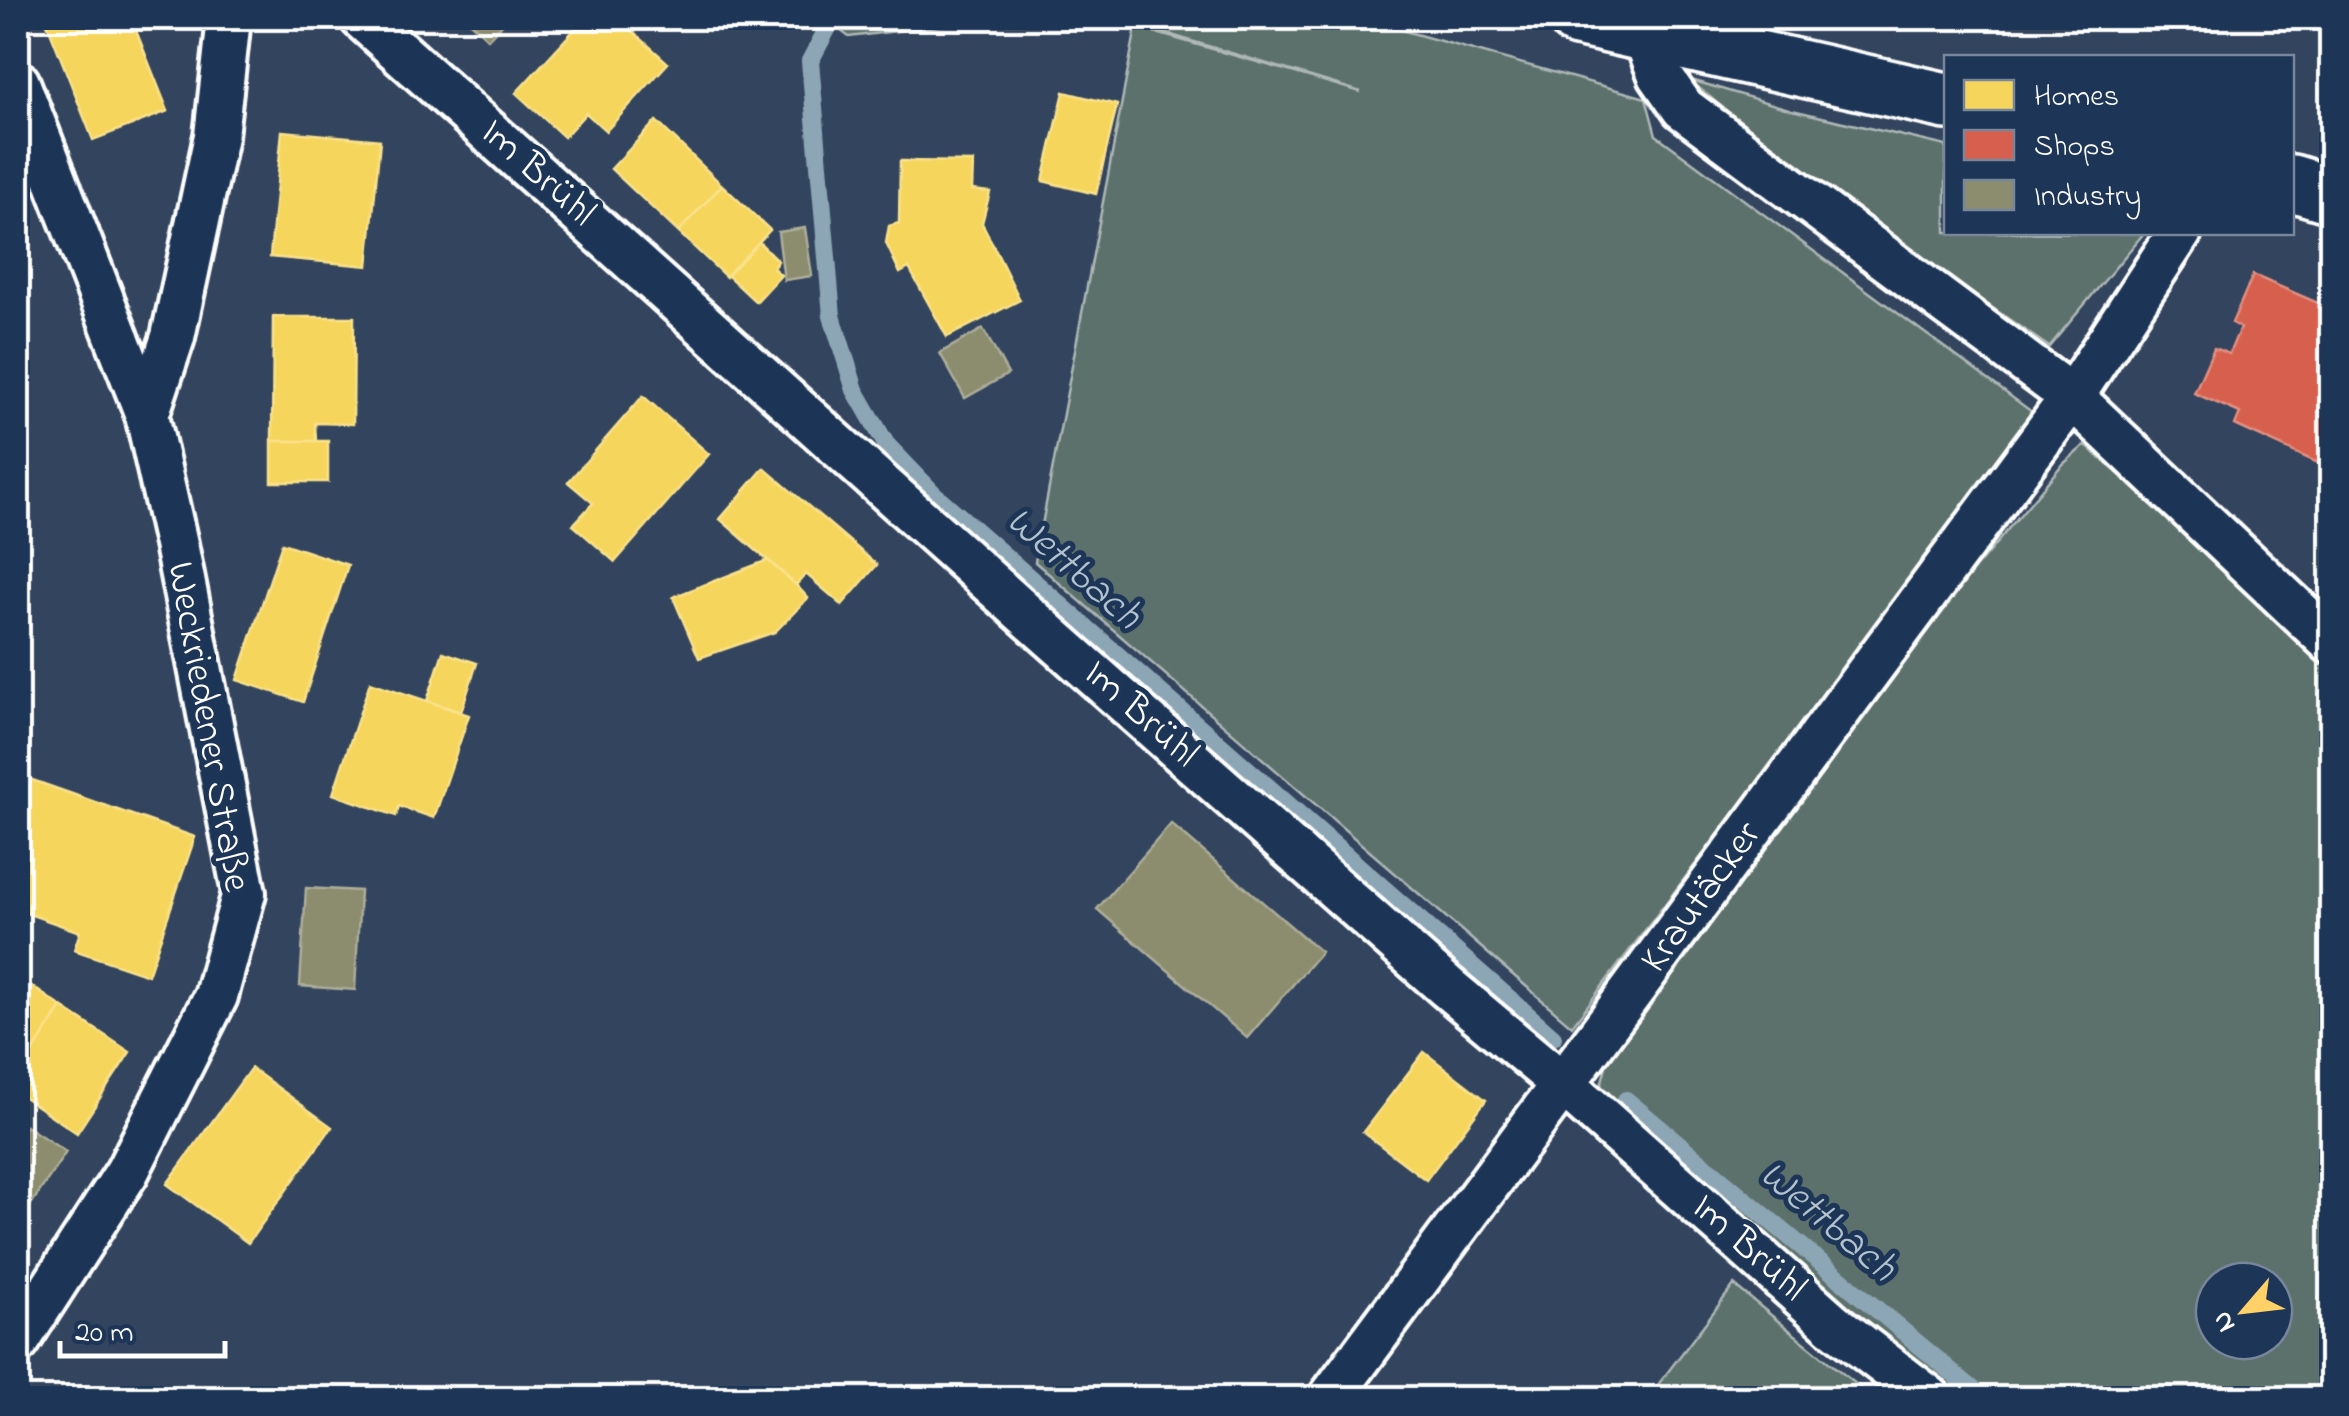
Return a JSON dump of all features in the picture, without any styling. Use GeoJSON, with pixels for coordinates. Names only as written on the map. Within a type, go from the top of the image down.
{"type":"FeatureCollection","features":[{"type":"Feature","properties":{"kind":"main road"},"geometry":{"type":"LineString","coordinates":[[1577,18],[1944,101]]}},
{"type":"Feature","properties":{"kind":"main road"},"geometry":{"type":"LineString","coordinates":[[2294,184],[2332,195]]}},
{"type":"Feature","properties":{"kind":"street"},"geometry":{"type":"LineString","coordinates":[[147,415],[172,338],[216,136],[229,18]]}},
{"type":"Feature","properties":{"kind":"street","name":"Im Brühl"},"geometry":{"type":"LineString","coordinates":[[362,18],[1446,986],[1564,1085],[1833,1324],[1929,1398]]}},
{"type":"Feature","properties":{"kind":"street"},"geometry":{"type":"LineString","coordinates":[[1642,32],[1660,75],[1683,108],[2072,397],[2332,643]]}},
{"type":"Feature","properties":{"kind":"street","name":"Weckriedener Straße"},"geometry":{"type":"LineString","coordinates":[[18,83],[147,415],[244,893],[216,996],[127,1172],[18,1341]]}},
{"type":"Feature","properties":{"kind":"street","name":"Krautäcker"},"geometry":{"type":"LineString","coordinates":[[1330,1398],[2072,397],[2178,235]]}},
{"type":"Feature","properties":{"kind":"green space"},"geometry":{"type":"Polygon","coordinates":[[[824,18],[1358,18],[1646,98],[1656,135],[2032,412],[1987,482],[1572,1026],[1035,562],[1136,27],[1361,92],[1138,25],[946,25],[849,37],[824,18]]]}},
{"type":"Feature","properties":{"kind":"green space"},"geometry":{"type":"Polygon","coordinates":[[[1688,79],[1792,110],[1944,146],[1944,235],[2142,235],[2049,347],[1828,194],[1688,79]]]}},
{"type":"Feature","properties":{"kind":"green space"},"geometry":{"type":"Polygon","coordinates":[[[2085,445],[2331,658],[2331,1398],[1935,1398],[1595,1108],[1608,1059],[1974,570],[2061,466],[2085,445]]]}},
{"type":"Feature","properties":{"kind":"green space"},"geometry":{"type":"Polygon","coordinates":[[[1734,1285],[1873,1398],[1648,1398],[1734,1285]]]}},
{"type":"Feature","properties":{"kind":"building: Homes"},"geometry":{"type":"Polygon","coordinates":[[[45,18],[131,18],[168,111],[93,140],[45,18]]]}},
{"type":"Feature","properties":{"kind":"building: Homes"},"geometry":{"type":"Polygon","coordinates":[[[585,18],[618,18],[668,63],[606,131],[586,113],[564,137],[516,93],[585,18]]]}},
{"type":"Feature","properties":{"kind":"building: Homes"},"geometry":{"type":"Polygon","coordinates":[[[1064,92],[1117,105],[1096,194],[1043,181],[1064,92]]]}},
{"type":"Feature","properties":{"kind":"building: Homes"},"geometry":{"type":"Polygon","coordinates":[[[656,121],[722,185],[678,232],[611,169],[656,121]]]}},
{"type":"Feature","properties":{"kind":"building: Homes"},"geometry":{"type":"Polygon","coordinates":[[[282,131],[380,140],[368,266],[270,257],[282,131]]]}},
{"type":"Feature","properties":{"kind":"building: Homes"},"geometry":{"type":"Polygon","coordinates":[[[900,161],[973,162],[972,190],[990,192],[982,223],[1020,300],[947,337],[909,268],[900,273],[886,243],[889,226],[899,223],[900,161]]]}},
{"type":"Feature","properties":{"kind":"building: Homes"},"geometry":{"type":"Polygon","coordinates":[[[722,185],[770,230],[726,277],[678,232],[722,185]]]}},
{"type":"Feature","properties":{"kind":"building: Homes"},"geometry":{"type":"Polygon","coordinates":[[[759,242],[778,261],[773,268],[781,275],[756,302],[727,275],[759,242]]]}},
{"type":"Feature","properties":{"kind":"building: Homes"},"geometry":{"type":"Polygon","coordinates":[[[273,317],[354,317],[353,424],[315,423],[316,441],[272,441],[273,317]]]}},
{"type":"Feature","properties":{"kind":"building: Homes"},"geometry":{"type":"Polygon","coordinates":[[[643,396],[709,454],[615,562],[573,525],[593,503],[568,482],[643,396]]]}},
{"type":"Feature","properties":{"kind":"building: Homes"},"geometry":{"type":"Polygon","coordinates":[[[272,441],[328,441],[328,482],[272,482],[272,441]]]}},
{"type":"Feature","properties":{"kind":"building: Homes"},"geometry":{"type":"Polygon","coordinates":[[[764,468],[877,565],[842,605],[806,574],[796,585],[720,519],[764,468]]]}},
{"type":"Feature","properties":{"kind":"building: Homes"},"geometry":{"type":"Polygon","coordinates":[[[282,543],[348,565],[303,702],[237,680],[282,543]]]}},
{"type":"Feature","properties":{"kind":"building: Homes"},"geometry":{"type":"Polygon","coordinates":[[[768,560],[808,598],[775,632],[699,658],[673,597],[768,560]]]}},
{"type":"Feature","properties":{"kind":"building: Homes"},"geometry":{"type":"Polygon","coordinates":[[[443,652],[477,663],[461,712],[427,701],[443,652]]]}},
{"type":"Feature","properties":{"kind":"building: Homes"},"geometry":{"type":"Polygon","coordinates":[[[370,682],[469,715],[434,818],[399,806],[396,816],[333,794],[370,682]]]}},
{"type":"Feature","properties":{"kind":"building: Homes"},"geometry":{"type":"Polygon","coordinates":[[[18,775],[195,837],[148,975],[74,950],[80,932],[18,910],[18,775]]]}},
{"type":"Feature","properties":{"kind":"building: Homes"},"geometry":{"type":"Polygon","coordinates":[[[18,977],[62,1007],[18,1075],[18,977]]]}},
{"type":"Feature","properties":{"kind":"building: Homes"},"geometry":{"type":"Polygon","coordinates":[[[62,1007],[130,1052],[77,1133],[18,1093],[18,1075],[62,1007]]]}},
{"type":"Feature","properties":{"kind":"building: Homes"},"geometry":{"type":"Polygon","coordinates":[[[1424,1052],[1486,1100],[1426,1180],[1363,1132],[1424,1052]]]}},
{"type":"Feature","properties":{"kind":"building: Homes"},"geometry":{"type":"Polygon","coordinates":[[[251,1068],[332,1127],[248,1243],[167,1184],[251,1068]]]}},
{"type":"Feature","properties":{"kind":"building: Shops"},"geometry":{"type":"Polygon","coordinates":[[[2253,275],[2332,309],[2329,468],[2235,425],[2240,413],[2194,393],[2214,348],[2229,354],[2240,328],[2232,323],[2253,275]]]}},
{"type":"Feature","properties":{"kind":"building: Industry"},"geometry":{"type":"Polygon","coordinates":[[[466,18],[508,18],[488,39],[466,18]]]}},
{"type":"Feature","properties":{"kind":"building: Industry"},"geometry":{"type":"Polygon","coordinates":[[[805,228],[812,276],[784,280],[778,232],[805,228]]]}},
{"type":"Feature","properties":{"kind":"building: Industry"},"geometry":{"type":"Polygon","coordinates":[[[983,329],[1008,374],[965,398],[940,353],[983,329]]]}},
{"type":"Feature","properties":{"kind":"building: Industry"},"geometry":{"type":"Polygon","coordinates":[[[1171,824],[1321,952],[1247,1038],[1097,909],[1171,824]]]}},
{"type":"Feature","properties":{"kind":"building: Industry"},"geometry":{"type":"Polygon","coordinates":[[[306,888],[360,891],[355,990],[300,986],[306,888]]]}},
{"type":"Feature","properties":{"kind":"building: Industry"},"geometry":{"type":"Polygon","coordinates":[[[26,1126],[66,1152],[26,1212],[18,1206],[18,1139],[26,1126]]]}},
{"type":"Feature","properties":{"kind":"waterway","name":"Wettbach"},"geometry":{"type":"LineString","coordinates":[[833,18],[810,61],[832,316],[855,390],[886,444],[934,494],[1553,1037]]}},
{"type":"Feature","properties":{"kind":"waterway","name":"Wettbach"},"geometry":{"type":"LineString","coordinates":[[1626,1100],[1983,1398]]}}]}
